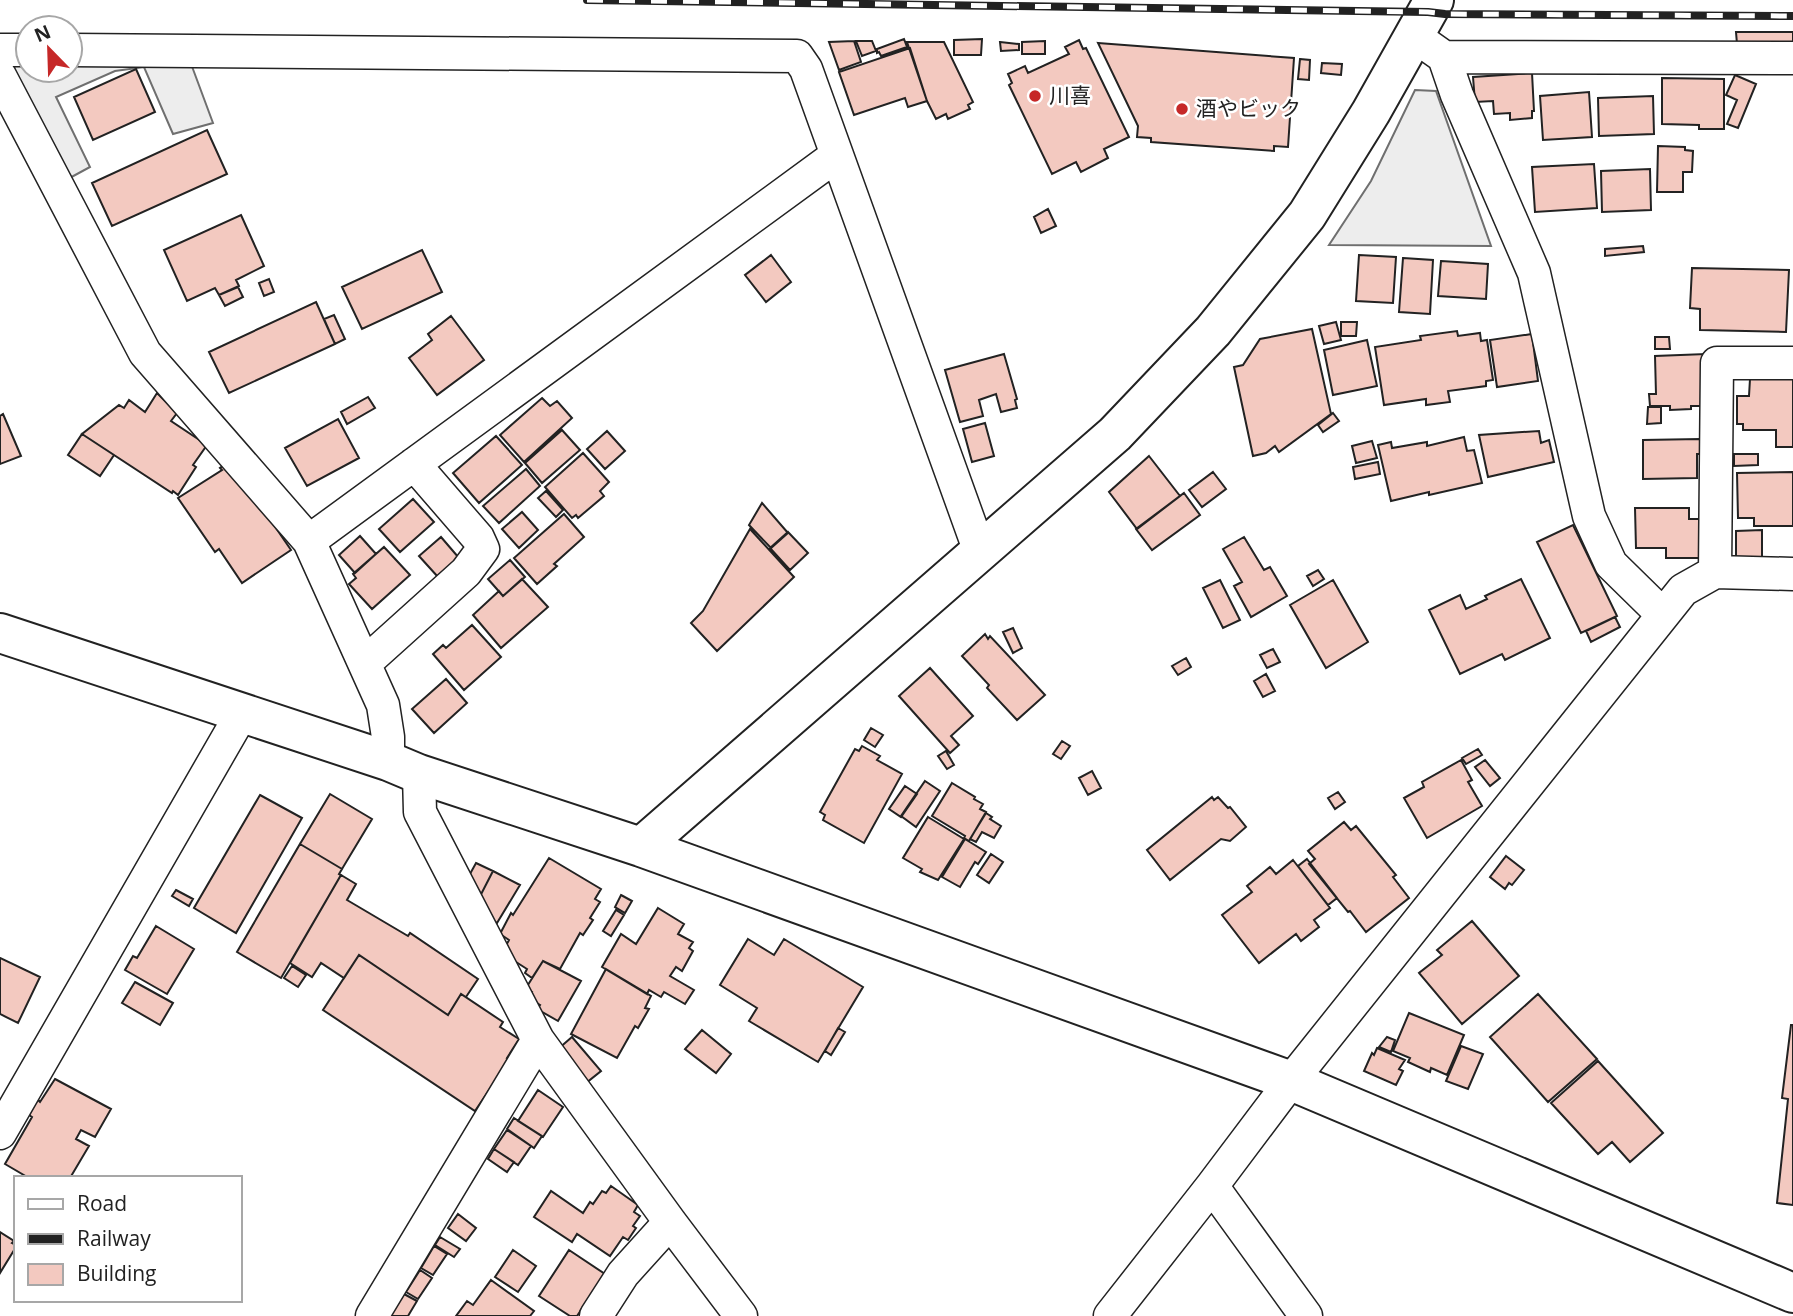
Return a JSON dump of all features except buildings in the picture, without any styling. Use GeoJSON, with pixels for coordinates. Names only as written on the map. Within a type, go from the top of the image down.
{"type":"FeatureCollection","features":[{"type":"Feature","properties":{"kind":"street"},"geometry":{"type":"LineString","coordinates":[[641,847],[1115,434],[1213,331],[1307,215],[1371,113],[1427,51],[1434,0]]}},
{"type":"Feature","properties":{"kind":"street"},"geometry":{"type":"LineString","coordinates":[[84,50],[797,56],[806,69],[979,552]]}},
{"type":"Feature","properties":{"kind":"street"},"geometry":{"type":"LineString","coordinates":[[1427,51],[1793,58]]}},
{"type":"Feature","properties":{"kind":"street"},"geometry":{"type":"LineString","coordinates":[[1427,51],[1457,95],[1534,273],[1589,516],[1611,564],[1663,615]]}},
{"type":"Feature","properties":{"kind":"street"},"geometry":{"type":"LineString","coordinates":[[0,76],[145,354],[309,541],[383,705],[388,737],[420,812],[538,1040],[741,1316]]}},
{"type":"Feature","properties":{"kind":"street"},"geometry":{"type":"LineString","coordinates":[[309,541],[836,155]]}},
{"type":"Feature","properties":{"kind":"street"},"geometry":{"type":"LineString","coordinates":[[1715,572],[1717,363],[1793,363]]}},
{"type":"Feature","properties":{"kind":"street"},"geometry":{"type":"LineString","coordinates":[[365,663],[466,572],[484,549],[478,538],[414,464]]}},
{"type":"Feature","properties":{"kind":"street"},"geometry":{"type":"LineString","coordinates":[[1110,1316],[1291,1081],[1683,590],[1715,572],[1793,574]]}},
{"type":"Feature","properties":{"kind":"street"},"geometry":{"type":"LineString","coordinates":[[0,633],[641,847],[1291,1081],[1793,1293]]}},
{"type":"Feature","properties":{"kind":"street"},"geometry":{"type":"LineString","coordinates":[[0,1133],[242,713]]}},
{"type":"Feature","properties":{"kind":"street"},"geometry":{"type":"LineString","coordinates":[[372,1316],[538,1040]]}},
{"type":"Feature","properties":{"kind":"street"},"geometry":{"type":"LineString","coordinates":[[1212,1186],[1306,1316]]}},
{"type":"Feature","properties":{"kind":"street"},"geometry":{"type":"LineString","coordinates":[[596,1316],[623,1274],[670,1222]]}},
{"type":"Feature","properties":{"kind":"shaded area"},"geometry":{"type":"Polygon","coordinates":[[[187,53],[213,123],[173,134],[144,67],[115,71],[56,97],[90,167],[66,180],[21,84],[84,84],[84,57],[187,53]]]}},
{"type":"Feature","properties":{"kind":"shaded area"},"geometry":{"type":"Polygon","coordinates":[[[1415,90],[1436,91],[1491,246],[1329,245],[1371,181],[1415,90]]]}},
{"type":"Feature","properties":{"kind":"railway"},"geometry":{"type":"LineString","coordinates":[[587,0],[1445,14],[1793,16]]}},
{"type":"Feature","properties":{"kind":"place","name":"川喜"},"geometry":{"type":"Point","coordinates":[1035,96]}},
{"type":"Feature","properties":{"kind":"place","name":"酒やビック"},"geometry":{"type":"Point","coordinates":[1182,109]}}]}
